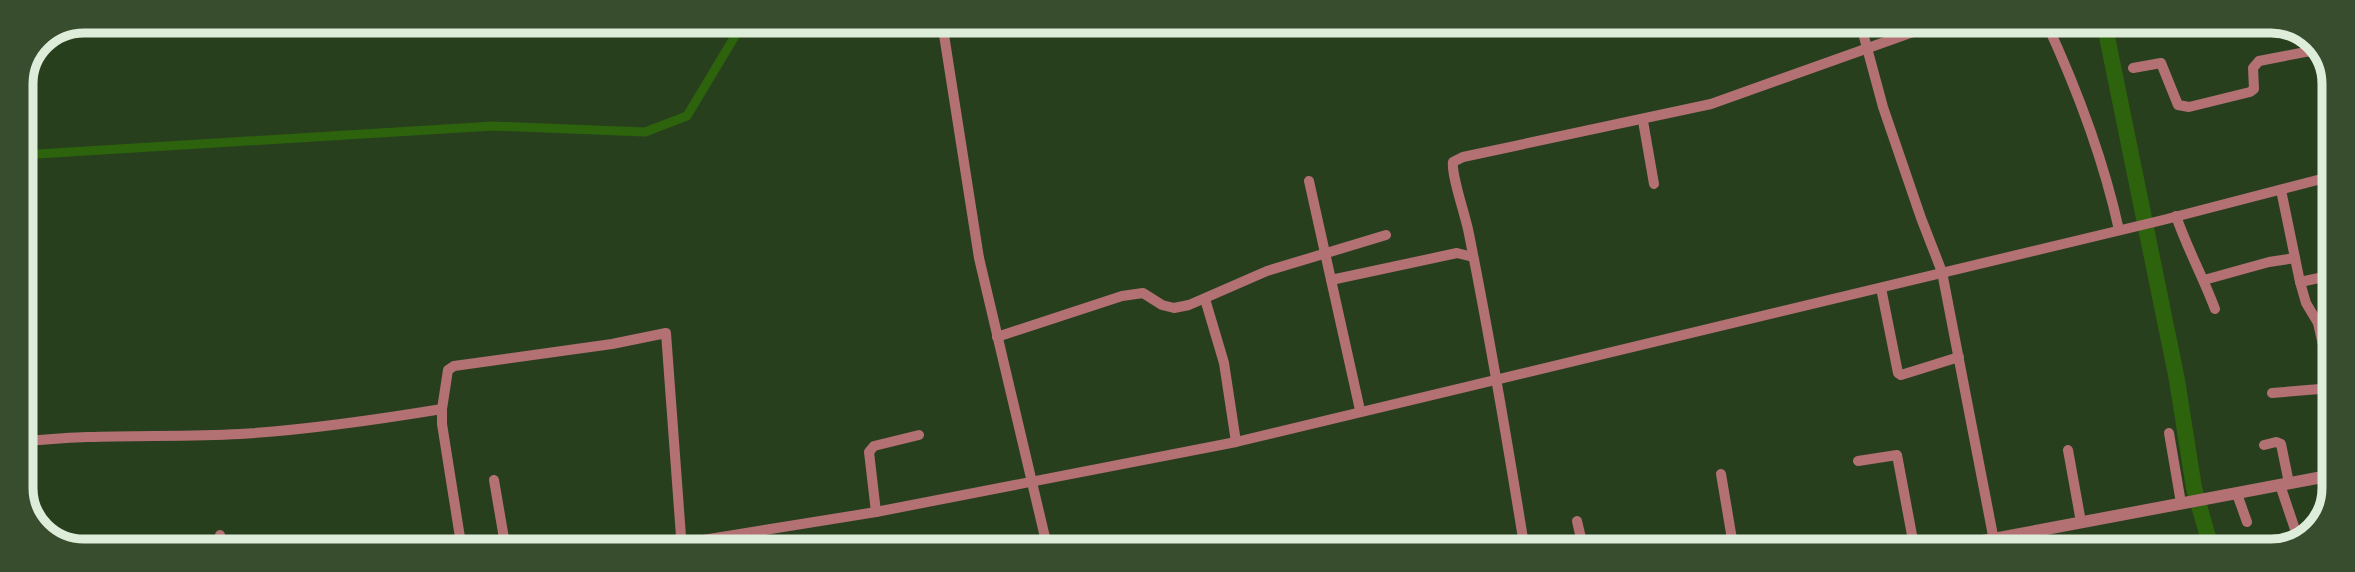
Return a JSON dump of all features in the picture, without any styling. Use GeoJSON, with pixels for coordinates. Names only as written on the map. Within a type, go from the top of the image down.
{"type":"FeatureCollection","features":[{"type":"Feature","properties":{"kind":"street"},"geometry":{"type":"LineString","coordinates":[[944,33],[979,258],[1045,539]]}},
{"type":"Feature","properties":{"kind":"street"},"geometry":{"type":"LineString","coordinates":[[1863,33],[1883,107],[1942,272],[1994,539]]}},
{"type":"Feature","properties":{"kind":"street"},"geometry":{"type":"LineString","coordinates":[[1523,539],[1497,380],[1474,257],[1453,173],[1453,162],[1463,157],[1643,121],[1711,104],[1912,33]]}},
{"type":"Feature","properties":{"kind":"street"},"geometry":{"type":"LineString","coordinates":[[2051,33],[2088,121],[2109,184],[2119,230]]}},
{"type":"Feature","properties":{"kind":"street"},"geometry":{"type":"LineString","coordinates":[[2133,68],[2161,63],[2178,105],[2189,107],[2250,92],[2254,89],[2253,68],[2259,61],[2310,51]]}},
{"type":"Feature","properties":{"kind":"street"},"geometry":{"type":"LineString","coordinates":[[1643,121],[1654,184]]}},
{"type":"Feature","properties":{"kind":"street"},"geometry":{"type":"LineString","coordinates":[[726,539],[1236,442],[1360,410],[1497,380],[2158,221],[2322,179]]}},
{"type":"Feature","properties":{"kind":"street"},"geometry":{"type":"LineString","coordinates":[[1309,181],[1360,410]]}},
{"type":"Feature","properties":{"kind":"street"},"geometry":{"type":"LineString","coordinates":[[2281,190],[2300,282],[2306,303],[2318,323],[2322,341]]}},
{"type":"Feature","properties":{"kind":"street"},"geometry":{"type":"LineString","coordinates":[[2176,216],[2190,257],[2204,280],[2215,309]]}},
{"type":"Feature","properties":{"kind":"street"},"geometry":{"type":"LineString","coordinates":[[997,337],[1122,296],[1143,293],[1162,305],[1174,308],[1205,299],[1267,271],[1386,235]]}},
{"type":"Feature","properties":{"kind":"street"},"geometry":{"type":"LineString","coordinates":[[1331,280],[1457,253],[1474,257]]}},
{"type":"Feature","properties":{"kind":"street"},"geometry":{"type":"LineString","coordinates":[[2204,280],[2269,262],[2295,258]]}},
{"type":"Feature","properties":{"kind":"street"},"geometry":{"type":"LineString","coordinates":[[2300,282],[2322,277]]}},
{"type":"Feature","properties":{"kind":"street"},"geometry":{"type":"LineString","coordinates":[[1881,288],[1897,371],[1900,374],[1958,357]]}},
{"type":"Feature","properties":{"kind":"street"},"geometry":{"type":"LineString","coordinates":[[1205,299],[1224,363],[1236,442]]}},
{"type":"Feature","properties":{"kind":"street"},"geometry":{"type":"LineString","coordinates":[[460,539],[444,442],[442,409],[448,370],[454,366],[600,346],[666,332],[681,539]]}},
{"type":"Feature","properties":{"kind":"street"},"geometry":{"type":"LineString","coordinates":[[2272,393],[2322,390]]}},
{"type":"Feature","properties":{"kind":"street"},"geometry":{"type":"LineString","coordinates":[[33,441],[241,434],[345,425],[442,409]]}},
{"type":"Feature","properties":{"kind":"street"},"geometry":{"type":"LineString","coordinates":[[2169,433],[2183,503]]}},
{"type":"Feature","properties":{"kind":"street"},"geometry":{"type":"LineString","coordinates":[[876,512],[869,452],[874,446],[919,435]]}},
{"type":"Feature","properties":{"kind":"street"},"geometry":{"type":"LineString","coordinates":[[2264,445],[2279,442],[2285,484],[2297,531]]}},
{"type":"Feature","properties":{"kind":"street"},"geometry":{"type":"LineString","coordinates":[[2068,450],[2081,522]]}},
{"type":"Feature","properties":{"kind":"street"},"geometry":{"type":"LineString","coordinates":[[1858,461],[1897,456],[1913,539]]}},
{"type":"Feature","properties":{"kind":"street"},"geometry":{"type":"LineString","coordinates":[[1721,474],[1732,539]]}},
{"type":"Feature","properties":{"kind":"street"},"geometry":{"type":"LineString","coordinates":[[2017,539],[2081,522],[2322,477]]}},
{"type":"Feature","properties":{"kind":"street"},"geometry":{"type":"LineString","coordinates":[[494,480],[504,539]]}},
{"type":"Feature","properties":{"kind":"street"},"geometry":{"type":"LineString","coordinates":[[2238,494],[2247,522]]}},
{"type":"Feature","properties":{"kind":"street"},"geometry":{"type":"LineString","coordinates":[[1577,522],[1581,539]]}},
{"type":"Feature","properties":{"kind":"street"},"geometry":{"type":"LineString","coordinates":[[220,535],[221,539]]}},
{"type":"Feature","properties":{"kind":"waterway"},"geometry":{"type":"LineString","coordinates":[[33,154],[493,126],[645,132],[687,116],[737,33]]}},
{"type":"Feature","properties":{"kind":"waterway"},"geometry":{"type":"LineString","coordinates":[[2106,33],[2177,380],[2194,488],[2209,539]]}}]}
